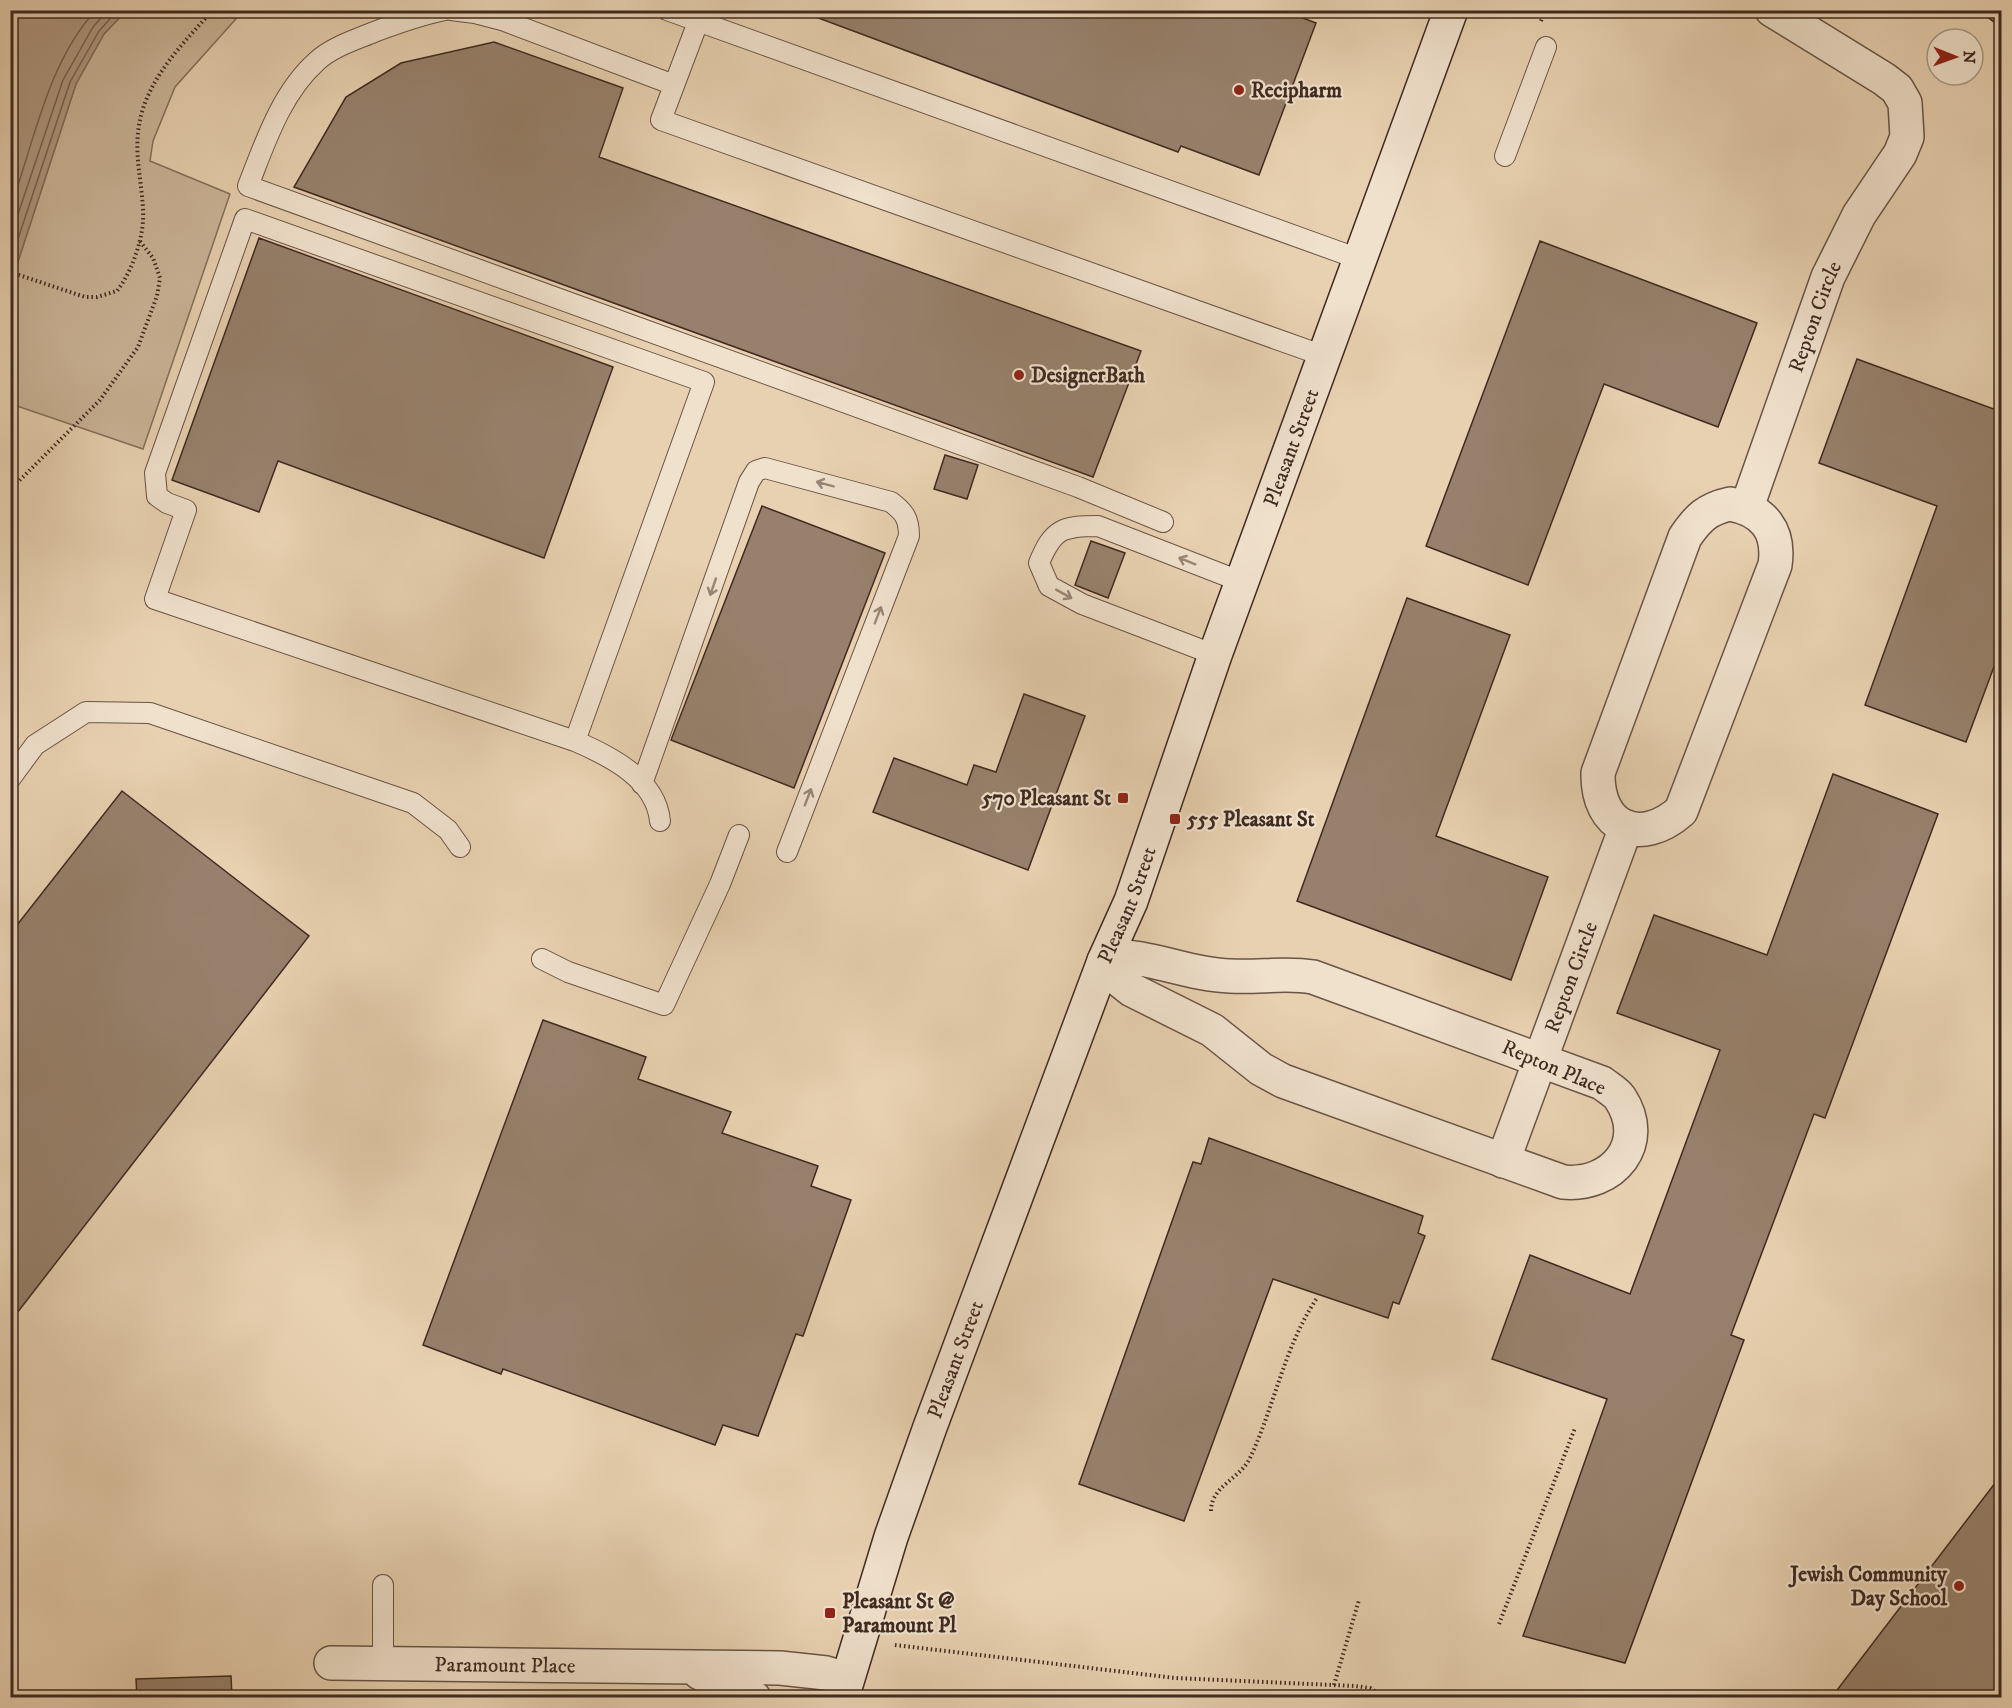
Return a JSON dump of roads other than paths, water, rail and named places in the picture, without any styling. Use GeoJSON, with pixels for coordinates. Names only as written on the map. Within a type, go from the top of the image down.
{"type":"FeatureCollection","features":[{"type":"Feature","properties":{"kind":"street","name":"Pleasant Street"},"geometry":{"type":"LineString","coordinates":[[845,1688],[930,1427],[1104,961],[1131,901],[1215,655],[1451,10]]}},
{"type":"Feature","properties":{"kind":"street","name":"Repton Circle"},"geometry":{"type":"LineString","coordinates":[[1747,507],[1828,276],[1859,215],[1900,154],[1907,137],[1905,103],[1897,89],[1772,10]]}},
{"type":"Feature","properties":{"kind":"street"},"geometry":{"type":"LineString","coordinates":[[1730,504],[1747,507],[1765,519],[1774,533],[1777,549],[1775,565],[1688,798],[1681,811],[1665,825],[1652,830],[1626,827],[1612,818],[1602,805],[1598,790],[1598,773],[1685,537],[1698,517],[1713,507],[1730,504]]}},
{"type":"Feature","properties":{"kind":"street","name":"Repton Circle"},"geometry":{"type":"LineString","coordinates":[[1503,1161],[1626,827]]}},
{"type":"Feature","properties":{"kind":"street","name":"Repton Place"},"geometry":{"type":"LineString","coordinates":[[1126,957],[1146,959],[1202,973],[1231,976],[1290,973],[1313,977],[1540,1059],[1602,1083],[1619,1096],[1628,1114],[1630,1134],[1625,1153],[1615,1168],[1598,1179],[1581,1184],[1563,1182],[1283,1081],[1261,1069],[1212,1030],[1132,990],[1118,979],[1104,961],[1126,957]]}},
{"type":"Feature","properties":{"kind":"street","name":"Paramount Place"},"geometry":{"type":"LineString","coordinates":[[331,1663],[802,1669],[845,1688]]}},
{"type":"Feature","properties":{"kind":"street","name":"Paramount Place"},"geometry":{"type":"LineString","coordinates":[[678,1666],[714,1677],[754,1698]]}},
{"type":"Feature","properties":{"kind":"lane"},"geometry":{"type":"LineString","coordinates":[[445,10],[415,16],[344,44],[318,60],[296,84],[277,117],[248,186],[1078,487],[1163,522]]}},
{"type":"Feature","properties":{"kind":"lane"},"geometry":{"type":"LineString","coordinates":[[451,10],[502,20],[674,85]]}},
{"type":"Feature","properties":{"kind":"lane"},"geometry":{"type":"LineString","coordinates":[[667,10],[1359,260]]}},
{"type":"Feature","properties":{"kind":"lane"},"geometry":{"type":"LineString","coordinates":[[698,22],[661,120],[1324,356]]}},
{"type":"Feature","properties":{"kind":"lane"},"geometry":{"type":"LineString","coordinates":[[1505,156],[1546,48]]}},
{"type":"Feature","properties":{"kind":"lane"},"geometry":{"type":"LineString","coordinates":[[575,741],[704,382],[245,219],[155,473],[157,496],[186,510],[156,599],[575,741],[625,768],[655,800],[660,821]]}},
{"type":"Feature","properties":{"kind":"lane"},"geometry":{"type":"LineString","coordinates":[[642,784],[749,482],[756,471],[765,468],[891,502],[904,512],[909,523],[909,536],[787,852]]}},
{"type":"Feature","properties":{"kind":"lane"},"geometry":{"type":"LineString","coordinates":[[1215,655],[1082,604],[1049,586],[1039,563],[1049,538],[1073,526],[1098,526],[1242,582]]}},
{"type":"Feature","properties":{"kind":"lane"},"geometry":{"type":"LineString","coordinates":[[10,779],[35,745],[86,712],[150,713],[405,800],[430,815],[448,830],[460,847]]}},
{"type":"Feature","properties":{"kind":"lane"},"geometry":{"type":"LineString","coordinates":[[542,959],[568,972],[664,1005],[720,884],[739,835]]}},
{"type":"Feature","properties":{"kind":"lane"},"geometry":{"type":"LineString","coordinates":[[383,1585],[383,1663]]}},
{"type":"Feature","properties":{"kind":"water"},"geometry":{"type":"Polygon","coordinates":[[[11,10],[126,11],[104,34],[76,84],[11,283],[11,10]]]}},
{"type":"Feature","properties":{"kind":"place","name":"Recipharm"},"geometry":{"type":"Point","coordinates":[1239,90]}},
{"type":"Feature","properties":{"kind":"place","name":"DesignerBath"},"geometry":{"type":"Point","coordinates":[1019,375]}},
{"type":"Feature","properties":{"kind":"place","name":"570 Pleasant St"},"geometry":{"type":"Point","coordinates":[1123,798]}},
{"type":"Feature","properties":{"kind":"place","name":"555 Pleasant St"},"geometry":{"type":"Point","coordinates":[1175,819]}},
{"type":"Feature","properties":{"kind":"place","name":"Jewish Community Day School"},"geometry":{"type":"Point","coordinates":[1959,1586]}},
{"type":"Feature","properties":{"kind":"place","name":"Pleasant St @ Paramount Pl"},"geometry":{"type":"Point","coordinates":[830,1613]}}]}
